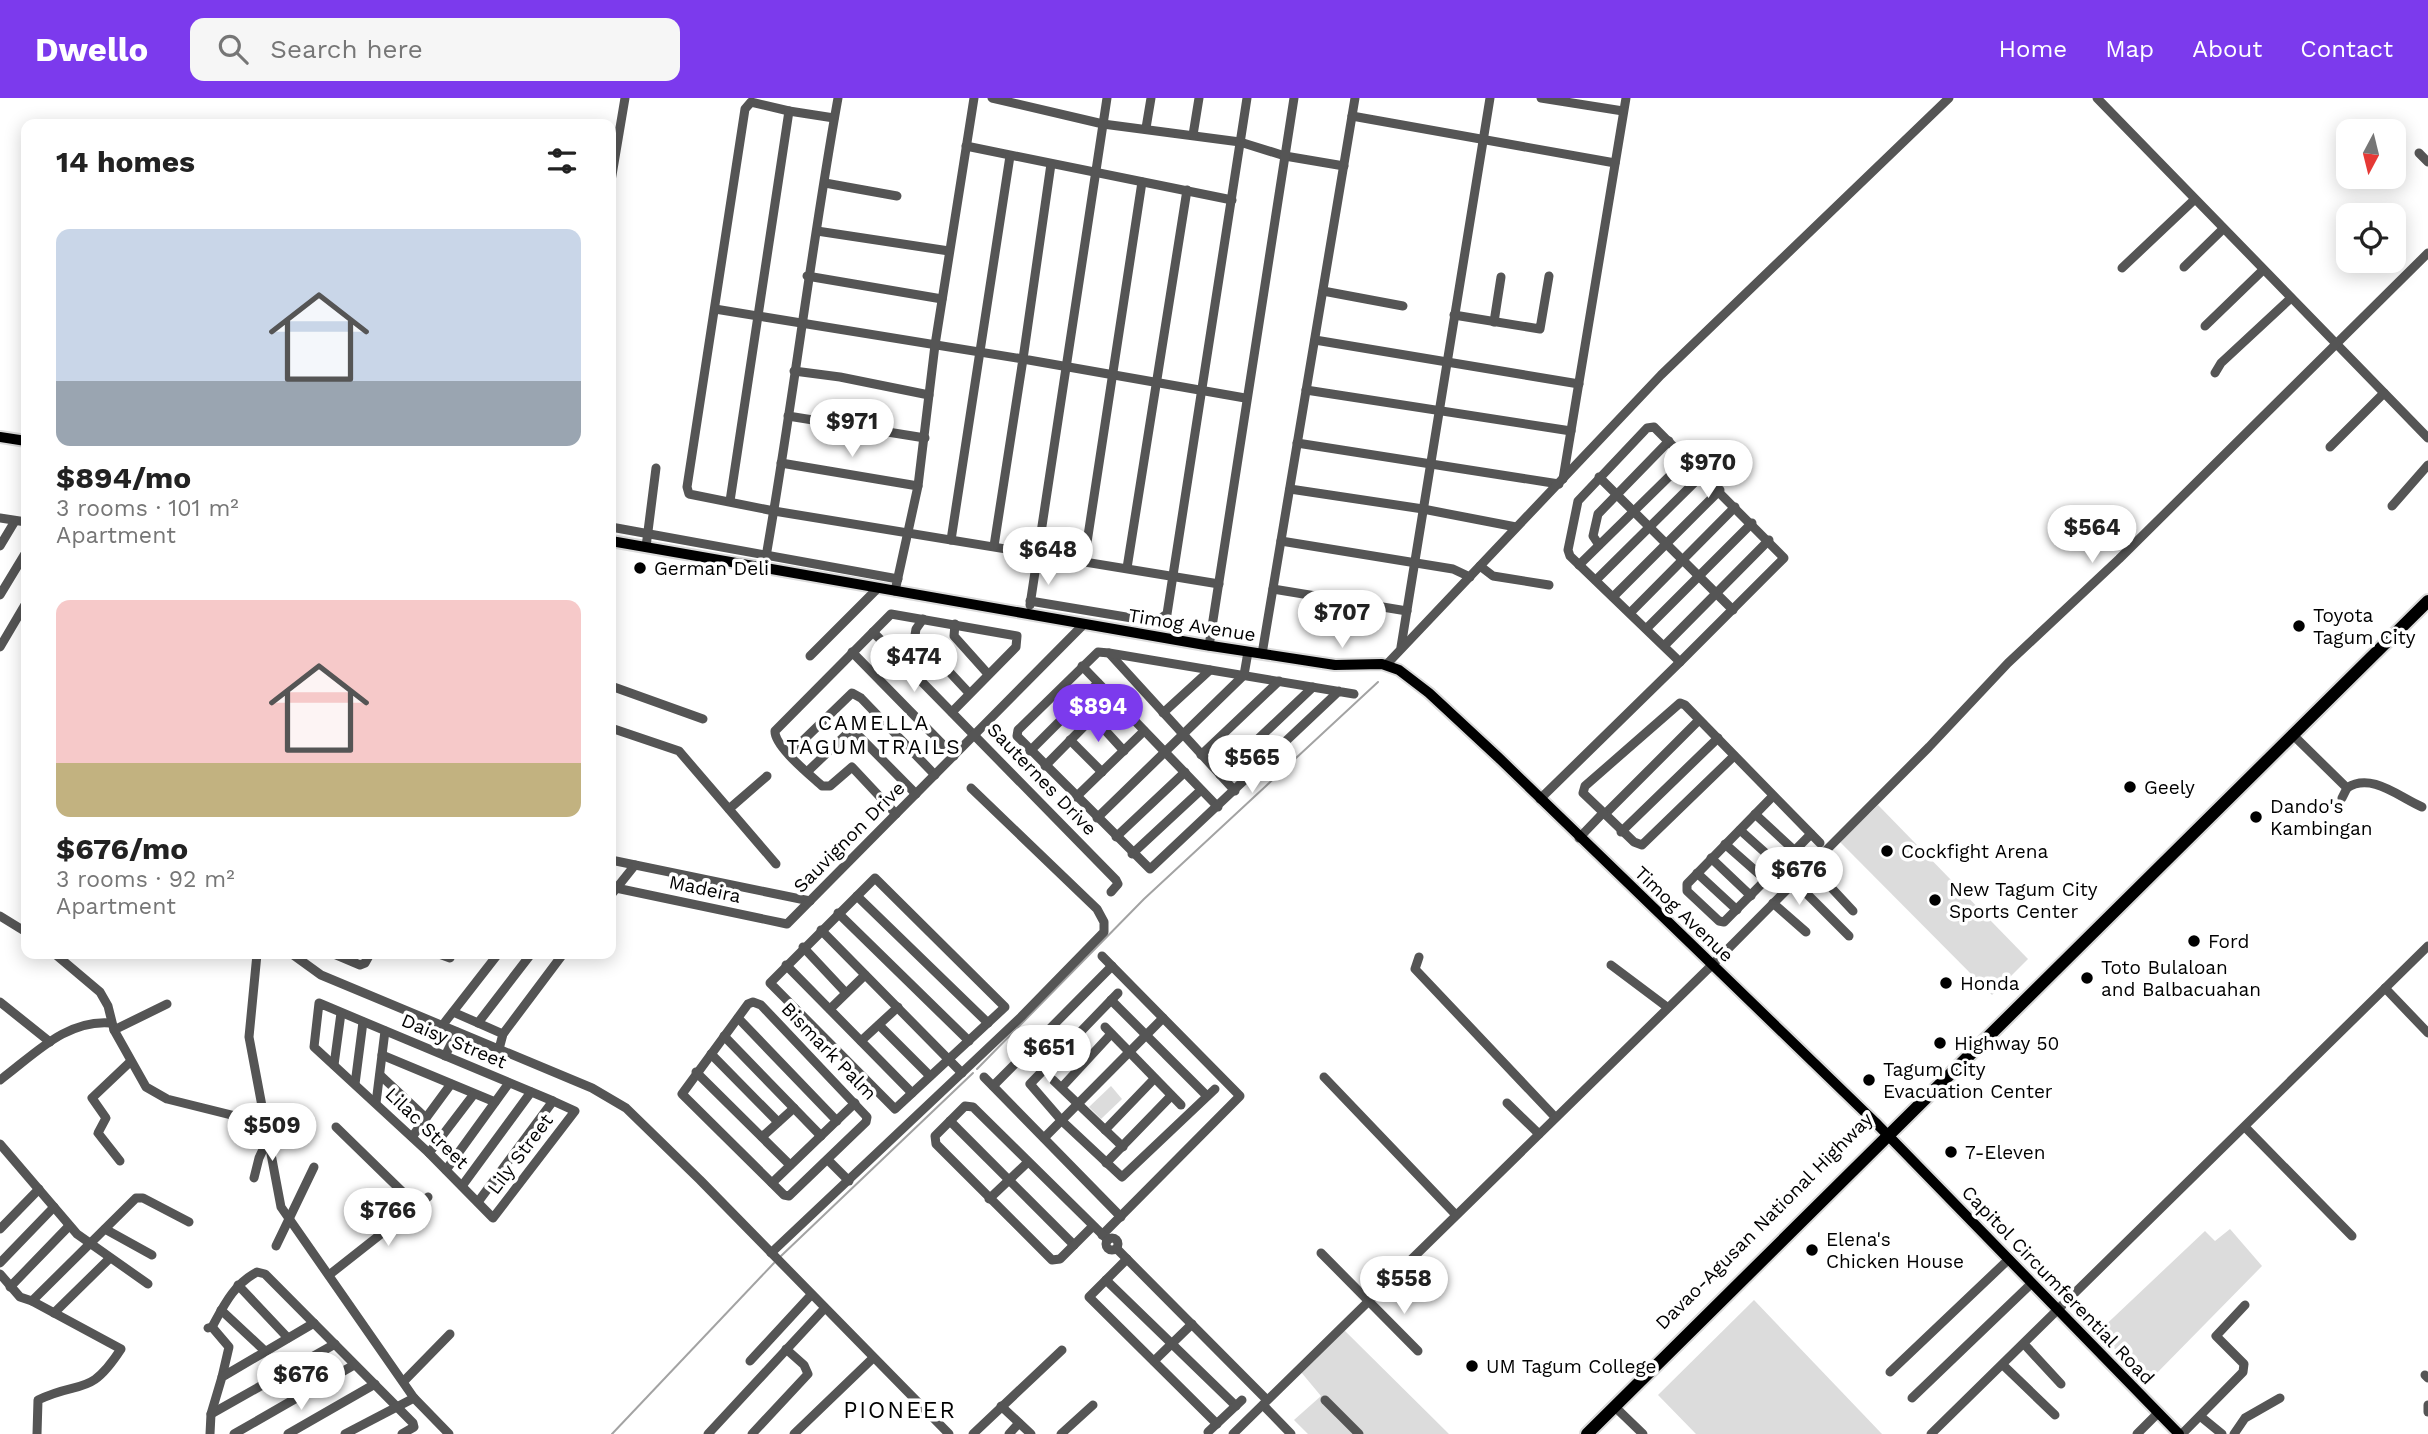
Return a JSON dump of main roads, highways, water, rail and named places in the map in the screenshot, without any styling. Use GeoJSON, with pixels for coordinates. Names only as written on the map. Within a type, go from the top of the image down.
{"type":"FeatureCollection","features":[{"type":"Feature","properties":{"kind":"highway","name":"Davao-Agusan National Highway"},"geometry":{"type":"LineString","coordinates":[[1577,1434],[1628,1388],[1810,1209],[2165,859],[2243,778],[2428,601]]}},
{"type":"Feature","properties":{"kind":"highway","name":"Davao-Agusan National Highway"},"geometry":{"type":"LineString","coordinates":[[1587,1434],[1628,1388]]}},
{"type":"Feature","properties":{"kind":"main road"},"geometry":{"type":"LineString","coordinates":[[0,437],[21,440]]}},
{"type":"Feature","properties":{"kind":"main road","name":"Timog Avenue"},"geometry":{"type":"LineString","coordinates":[[616,542],[1209,646],[1335,665],[1387,664],[1429,693],[1886,1133]]}},
{"type":"Feature","properties":{"kind":"main road","name":"Capitol Circumferential Road"},"geometry":{"type":"LineString","coordinates":[[1886,1133],[2180,1434]]}},
{"type":"Feature","properties":{"kind":"waterway"},"geometry":{"type":"LineString","coordinates":[[977,1069],[1144,899],[1378,682]]}},
{"type":"Feature","properties":{"kind":"waterway"},"geometry":{"type":"LineString","coordinates":[[781,1256],[973,1073]]}},
{"type":"Feature","properties":{"kind":"waterway"},"geometry":{"type":"LineString","coordinates":[[612,1434],[774,1263]]}},
{"type":"Feature","properties":{"kind":"place","name":"German Deli"},"geometry":{"type":"Point","coordinates":[640,568]}},
{"type":"Feature","properties":{"kind":"place","name":"Toyota Tagum City"},"geometry":{"type":"Point","coordinates":[2299,626]}},
{"type":"Feature","properties":{"kind":"place","name":"Geely"},"geometry":{"type":"Point","coordinates":[2130,787]}},
{"type":"Feature","properties":{"kind":"place","name":"Dando's Kambingan"},"geometry":{"type":"Point","coordinates":[2256,817]}},
{"type":"Feature","properties":{"kind":"place","name":"Cockfight Arena"},"geometry":{"type":"Point","coordinates":[1887,851]}},
{"type":"Feature","properties":{"kind":"place","name":"New Tagum City Sports Center"},"geometry":{"type":"Point","coordinates":[1935,900]}},
{"type":"Feature","properties":{"kind":"place","name":"Ford"},"geometry":{"type":"Point","coordinates":[2194,941]}},
{"type":"Feature","properties":{"kind":"place","name":"Toto Bulaloan and Balbacuahan"},"geometry":{"type":"Point","coordinates":[2087,978]}},
{"type":"Feature","properties":{"kind":"place","name":"Honda"},"geometry":{"type":"Point","coordinates":[1946,983]}},
{"type":"Feature","properties":{"kind":"place","name":"Highway 50"},"geometry":{"type":"Point","coordinates":[1940,1043]}},
{"type":"Feature","properties":{"kind":"place","name":"Tagum City Evacuation Center"},"geometry":{"type":"Point","coordinates":[1869,1080]}},
{"type":"Feature","properties":{"kind":"place","name":"7-Eleven"},"geometry":{"type":"Point","coordinates":[1951,1152]}},
{"type":"Feature","properties":{"kind":"place","name":"Elena's Chicken House"},"geometry":{"type":"Point","coordinates":[1812,1250]}},
{"type":"Feature","properties":{"kind":"place","name":"UM Tagum College"},"geometry":{"type":"Point","coordinates":[1472,1366]}},
{"type":"Feature","properties":{"kind":"district","name":"CAMELLA TAGUM TRAILS"},"geometry":{"type":"Point","coordinates":[874,734]}},
{"type":"Feature","properties":{"kind":"district","name":"PIONEER"},"geometry":{"type":"Point","coordinates":[900,1410]}}]}
